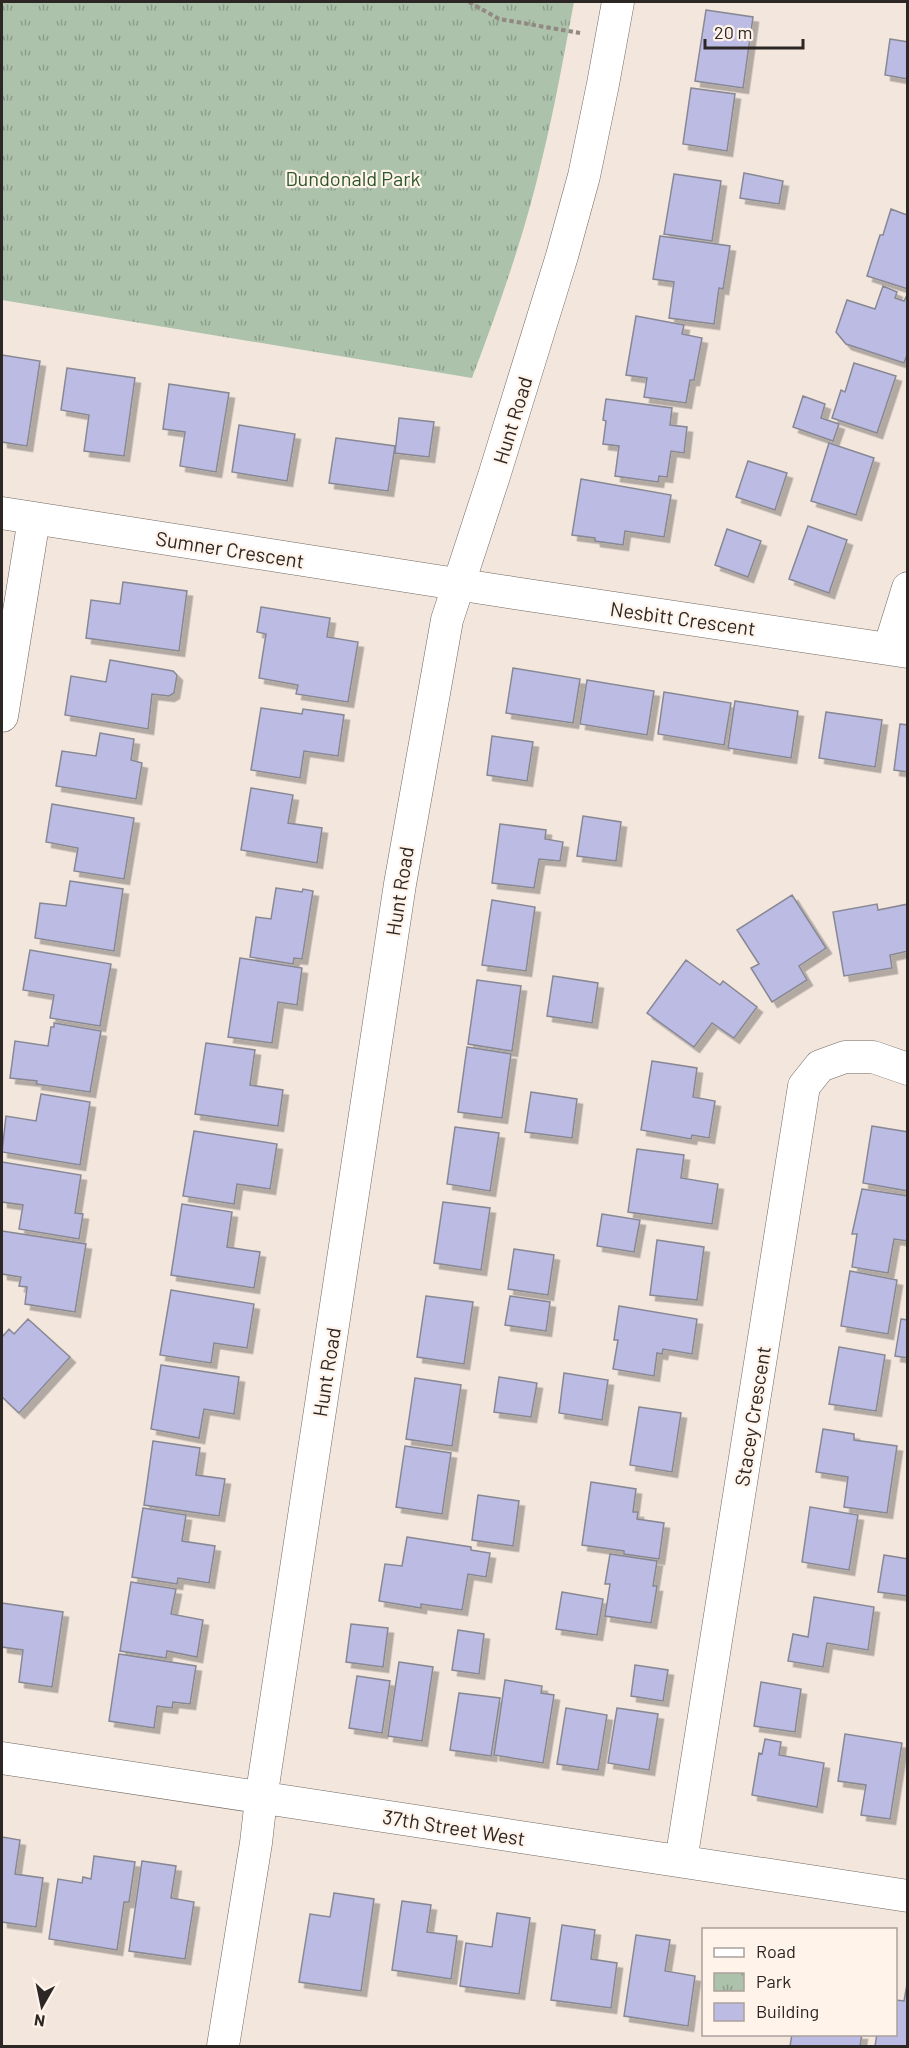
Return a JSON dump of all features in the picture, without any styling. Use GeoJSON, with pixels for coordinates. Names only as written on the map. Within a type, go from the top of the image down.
{"type":"FeatureCollection","features":[{"type":"Feature","properties":{"kind":"street","name":"Hunt Road"},"geometry":{"type":"LineString","coordinates":[[223,2046],[256,1843],[400,884],[447,620],[505,443],[581,187],[618,2]]}},
{"type":"Feature","properties":{"kind":"street","name":"Sumner Crescent"},"geometry":{"type":"LineString","coordinates":[[2,513],[459,584]]}},
{"type":"Feature","properties":{"kind":"street"},"geometry":{"type":"LineString","coordinates":[[2,716],[34,519]]}},
{"type":"Feature","properties":{"kind":"street","name":"Nesbitt Crescent"},"geometry":{"type":"LineString","coordinates":[[459,584],[898,650]]}},
{"type":"Feature","properties":{"kind":"street"},"geometry":{"type":"LineString","coordinates":[[898,650],[908,588]]}},
{"type":"Feature","properties":{"kind":"street","name":"Stacey Crescent"},"geometry":{"type":"LineString","coordinates":[[681,1862],[804,1086],[820,1066],[845,1057],[873,1057],[908,1069]]}},
{"type":"Feature","properties":{"kind":"street","name":"37th Street West"},"geometry":{"type":"LineString","coordinates":[[2,1758],[908,1896]]}},
{"type":"Feature","properties":{"kind":"path"},"geometry":{"type":"LineString","coordinates":[[469,2],[499,19],[573,31]]}},
{"type":"Feature","properties":{"kind":"green space","name":"Dundonald Park"},"geometry":{"type":"Polygon","coordinates":[[[2,2],[574,2],[547,139],[528,215],[472,378],[2,300],[2,2]]]}},
{"type":"Feature","properties":{"kind":"building"},"geometry":{"type":"Polygon","coordinates":[[[706,10],[753,17],[743,88],[695,81],[706,10]]]}},
{"type":"Feature","properties":{"kind":"building"},"geometry":{"type":"Polygon","coordinates":[[[890,39],[908,42],[908,79],[885,75],[890,39]]]}},
{"type":"Feature","properties":{"kind":"building"},"geometry":{"type":"Polygon","coordinates":[[[691,88],[735,94],[727,151],[683,144],[691,88]]]}},
{"type":"Feature","properties":{"kind":"building"},"geometry":{"type":"Polygon","coordinates":[[[744,173],[783,181],[779,204],[740,198],[744,173]]]}},
{"type":"Feature","properties":{"kind":"building"},"geometry":{"type":"Polygon","coordinates":[[[674,174],[721,181],[712,241],[664,234],[674,174]]]}},
{"type":"Feature","properties":{"kind":"building"},"geometry":{"type":"Polygon","coordinates":[[[891,209],[907,215],[908,212],[908,289],[867,276],[891,209]]]}},
{"type":"Feature","properties":{"kind":"building"},"geometry":{"type":"Polygon","coordinates":[[[660,236],[730,246],[723,289],[719,288],[714,324],[669,318],[674,282],[653,279],[660,236]]]}},
{"type":"Feature","properties":{"kind":"building"},"geometry":{"type":"Polygon","coordinates":[[[883,286],[897,292],[895,298],[904,301],[908,293],[908,352],[904,363],[846,344],[836,332],[847,300],[875,309],[883,286]]]}},
{"type":"Feature","properties":{"kind":"building"},"geometry":{"type":"Polygon","coordinates":[[[636,316],[684,325],[682,334],[702,338],[694,380],[690,380],[686,403],[644,397],[647,378],[626,375],[636,316]]]}},
{"type":"Feature","properties":{"kind":"building"},"geometry":{"type":"Polygon","coordinates":[[[2,355],[40,361],[27,446],[2,442],[2,355]]]}},
{"type":"Feature","properties":{"kind":"building"},"geometry":{"type":"Polygon","coordinates":[[[854,363],[896,376],[877,433],[832,418],[841,390],[845,392],[854,363]]]}},
{"type":"Feature","properties":{"kind":"building"},"geometry":{"type":"Polygon","coordinates":[[[67,368],[135,378],[124,456],[84,451],[89,415],[61,410],[67,368]]]}},
{"type":"Feature","properties":{"kind":"building"},"geometry":{"type":"Polygon","coordinates":[[[169,384],[229,393],[216,472],[180,466],[185,432],[163,429],[169,384]]]}},
{"type":"Feature","properties":{"kind":"building"},"geometry":{"type":"Polygon","coordinates":[[[803,396],[825,404],[821,418],[839,424],[833,441],[793,427],[803,396]]]}},
{"type":"Feature","properties":{"kind":"building"},"geometry":{"type":"Polygon","coordinates":[[[606,399],[672,408],[670,425],[687,427],[684,453],[671,451],[667,477],[659,476],[658,482],[615,476],[619,446],[603,444],[606,399]]]}},
{"type":"Feature","properties":{"kind":"building"},"geometry":{"type":"Polygon","coordinates":[[[399,418],[434,422],[429,457],[395,453],[399,418]]]}},
{"type":"Feature","properties":{"kind":"building"},"geometry":{"type":"Polygon","coordinates":[[[239,425],[295,434],[287,481],[232,472],[239,425]]]}},
{"type":"Feature","properties":{"kind":"building"},"geometry":{"type":"Polygon","coordinates":[[[336,438],[395,446],[388,491],[329,483],[336,438]]]}},
{"type":"Feature","properties":{"kind":"building"},"geometry":{"type":"Polygon","coordinates":[[[829,443],[874,458],[856,515],[811,501],[829,443]]]}},
{"type":"Feature","properties":{"kind":"building"},"geometry":{"type":"Polygon","coordinates":[[[748,461],[787,473],[775,510],[736,497],[748,461]]]}},
{"type":"Feature","properties":{"kind":"building"},"geometry":{"type":"Polygon","coordinates":[[[581,479],[671,495],[664,537],[625,531],[623,545],[572,535],[581,479]]]}},
{"type":"Feature","properties":{"kind":"building"},"geometry":{"type":"Polygon","coordinates":[[[808,526],[847,540],[829,593],[789,579],[808,526]]]}},
{"type":"Feature","properties":{"kind":"building"},"geometry":{"type":"Polygon","coordinates":[[[727,529],[761,541],[748,577],[715,565],[727,529]]]}},
{"type":"Feature","properties":{"kind":"building"},"geometry":{"type":"Polygon","coordinates":[[[123,582],[187,591],[179,651],[86,638],[91,600],[120,604],[123,582]]]}},
{"type":"Feature","properties":{"kind":"building"},"geometry":{"type":"Polygon","coordinates":[[[261,607],[330,618],[327,637],[358,642],[348,702],[296,694],[298,685],[259,678],[266,634],[257,632],[261,607]]]}},
{"type":"Feature","properties":{"kind":"building"},"geometry":{"type":"Polygon","coordinates":[[[110,660],[173,671],[177,675],[174,693],[169,696],[152,694],[148,729],[65,715],[71,676],[106,682],[110,660]]]}},
{"type":"Feature","properties":{"kind":"building"},"geometry":{"type":"Polygon","coordinates":[[[513,668],[580,679],[573,723],[506,713],[513,668]]]}},
{"type":"Feature","properties":{"kind":"building"},"geometry":{"type":"Polygon","coordinates":[[[587,680],[654,691],[647,735],[580,724],[587,680]]]}},
{"type":"Feature","properties":{"kind":"building"},"geometry":{"type":"Polygon","coordinates":[[[664,692],[731,703],[724,745],[658,734],[664,692]]]}},
{"type":"Feature","properties":{"kind":"building"},"geometry":{"type":"Polygon","coordinates":[[[735,701],[798,711],[791,758],[728,748],[735,701]]]}},
{"type":"Feature","properties":{"kind":"building"},"geometry":{"type":"Polygon","coordinates":[[[261,708],[302,714],[303,709],[344,715],[338,756],[304,751],[300,778],[251,770],[261,708]]]}},
{"type":"Feature","properties":{"kind":"building"},"geometry":{"type":"Polygon","coordinates":[[[826,712],[882,720],[875,767],[819,758],[826,712]]]}},
{"type":"Feature","properties":{"kind":"building"},"geometry":{"type":"Polygon","coordinates":[[[900,724],[908,725],[908,772],[894,770],[900,724]]]}},
{"type":"Feature","properties":{"kind":"building"},"geometry":{"type":"Polygon","coordinates":[[[100,733],[134,739],[131,760],[142,763],[136,799],[56,786],[62,751],[96,756],[100,733]]]}},
{"type":"Feature","properties":{"kind":"building"},"geometry":{"type":"Polygon","coordinates":[[[492,736],[533,742],[527,781],[487,775],[492,736]]]}},
{"type":"Feature","properties":{"kind":"building"},"geometry":{"type":"Polygon","coordinates":[[[251,788],[293,795],[288,823],[322,828],[317,863],[241,850],[251,788]]]}},
{"type":"Feature","properties":{"kind":"building"},"geometry":{"type":"Polygon","coordinates":[[[52,804],[134,818],[124,879],[74,871],[78,848],[46,842],[52,804]]]}},
{"type":"Feature","properties":{"kind":"building"},"geometry":{"type":"Polygon","coordinates":[[[583,816],[621,822],[616,861],[577,856],[583,816]]]}},
{"type":"Feature","properties":{"kind":"building"},"geometry":{"type":"Polygon","coordinates":[[[500,824],[546,830],[545,839],[563,842],[560,861],[539,859],[534,888],[492,883],[500,824]]]}},
{"type":"Feature","properties":{"kind":"building"},"geometry":{"type":"Polygon","coordinates":[[[70,881],[123,889],[114,951],[35,938],[40,903],[66,906],[70,881]]]}},
{"type":"Feature","properties":{"kind":"building"},"geometry":{"type":"Polygon","coordinates":[[[276,888],[302,892],[303,889],[313,891],[302,959],[294,958],[293,964],[250,957],[256,917],[271,919],[276,888]]]}},
{"type":"Feature","properties":{"kind":"building"},"geometry":{"type":"Polygon","coordinates":[[[792,895],[826,948],[799,966],[807,980],[772,1002],[751,968],[759,964],[737,930],[792,895]]]}},
{"type":"Feature","properties":{"kind":"building"},"geometry":{"type":"Polygon","coordinates":[[[492,900],[535,907],[526,971],[482,965],[492,900]]]}},
{"type":"Feature","properties":{"kind":"building"},"geometry":{"type":"Polygon","coordinates":[[[877,904],[878,910],[908,904],[908,951],[890,955],[892,968],[844,976],[833,912],[877,904]]]}},
{"type":"Feature","properties":{"kind":"building"},"geometry":{"type":"Polygon","coordinates":[[[30,950],[111,964],[100,1026],[50,1018],[54,995],[23,990],[30,950]]]}},
{"type":"Feature","properties":{"kind":"building"},"geometry":{"type":"Polygon","coordinates":[[[240,958],[302,968],[297,1005],[278,1002],[272,1043],[228,1037],[240,958]]]}},
{"type":"Feature","properties":{"kind":"building"},"geometry":{"type":"Polygon","coordinates":[[[686,960],[720,985],[723,981],[757,1007],[734,1038],[712,1023],[694,1047],[647,1013],[686,960]]]}},
{"type":"Feature","properties":{"kind":"building"},"geometry":{"type":"Polygon","coordinates":[[[553,976],[598,983],[592,1023],[547,1016],[553,976]]]}},
{"type":"Feature","properties":{"kind":"building"},"geometry":{"type":"Polygon","coordinates":[[[477,980],[521,986],[512,1051],[468,1044],[477,980]]]}},
{"type":"Feature","properties":{"kind":"building"},"geometry":{"type":"Polygon","coordinates":[[[54,1023],[101,1031],[90,1092],[10,1078],[15,1041],[48,1046],[51,1027],[54,1027],[54,1023]]]}},
{"type":"Feature","properties":{"kind":"building"},"geometry":{"type":"Polygon","coordinates":[[[206,1043],[255,1050],[250,1085],[283,1090],[278,1126],[195,1114],[206,1043]]]}},
{"type":"Feature","properties":{"kind":"building"},"geometry":{"type":"Polygon","coordinates":[[[467,1047],[511,1054],[502,1118],[458,1112],[467,1047]]]}},
{"type":"Feature","properties":{"kind":"building"},"geometry":{"type":"Polygon","coordinates":[[[652,1061],[697,1068],[693,1097],[715,1101],[709,1138],[692,1135],[691,1139],[641,1130],[652,1061]]]}},
{"type":"Feature","properties":{"kind":"building"},"geometry":{"type":"Polygon","coordinates":[[[531,1092],[577,1099],[572,1138],[525,1132],[531,1092]]]}},
{"type":"Feature","properties":{"kind":"building"},"geometry":{"type":"Polygon","coordinates":[[[41,1094],[90,1102],[80,1165],[2,1152],[6,1116],[36,1121],[41,1094]]]}},
{"type":"Feature","properties":{"kind":"building"},"geometry":{"type":"Polygon","coordinates":[[[872,1126],[908,1132],[908,1191],[863,1183],[872,1126]]]}},
{"type":"Feature","properties":{"kind":"building"},"geometry":{"type":"Polygon","coordinates":[[[455,1127],[499,1133],[490,1191],[447,1184],[455,1127]]]}},
{"type":"Feature","properties":{"kind":"building"},"geometry":{"type":"Polygon","coordinates":[[[194,1131],[277,1144],[270,1189],[237,1184],[234,1204],[183,1196],[194,1131]]]}},
{"type":"Feature","properties":{"kind":"building"},"geometry":{"type":"Polygon","coordinates":[[[637,1149],[684,1155],[681,1178],[718,1184],[712,1224],[628,1212],[637,1149]]]}},
{"type":"Feature","properties":{"kind":"building"},"geometry":{"type":"Polygon","coordinates":[[[2,1162],[81,1175],[75,1213],[83,1214],[79,1239],[19,1229],[23,1205],[2,1202],[2,1162]]]}},
{"type":"Feature","properties":{"kind":"building"},"geometry":{"type":"Polygon","coordinates":[[[862,1189],[908,1196],[908,1241],[894,1239],[888,1273],[852,1267],[857,1234],[852,1234],[862,1189]]]}},
{"type":"Feature","properties":{"kind":"building"},"geometry":{"type":"Polygon","coordinates":[[[443,1202],[490,1208],[481,1270],[434,1263],[443,1202]]]}},
{"type":"Feature","properties":{"kind":"building"},"geometry":{"type":"Polygon","coordinates":[[[182,1204],[232,1212],[227,1247],[260,1252],[254,1288],[171,1275],[182,1204]]]}},
{"type":"Feature","properties":{"kind":"building"},"geometry":{"type":"Polygon","coordinates":[[[602,1214],[640,1220],[634,1252],[597,1246],[602,1214]]]}},
{"type":"Feature","properties":{"kind":"building"},"geometry":{"type":"Polygon","coordinates":[[[2,1231],[86,1244],[75,1312],[25,1304],[27,1287],[19,1286],[21,1277],[2,1274],[2,1231]]]}},
{"type":"Feature","properties":{"kind":"building"},"geometry":{"type":"Polygon","coordinates":[[[657,1240],[704,1247],[697,1300],[650,1295],[657,1240]]]}},
{"type":"Feature","properties":{"kind":"building"},"geometry":{"type":"Polygon","coordinates":[[[514,1249],[554,1255],[548,1295],[508,1289],[514,1249]]]}},
{"type":"Feature","properties":{"kind":"building"},"geometry":{"type":"Polygon","coordinates":[[[850,1271],[897,1280],[888,1334],[841,1326],[850,1271]]]}},
{"type":"Feature","properties":{"kind":"building"},"geometry":{"type":"Polygon","coordinates":[[[171,1290],[254,1304],[247,1348],[214,1343],[211,1363],[160,1355],[171,1290]]]}},
{"type":"Feature","properties":{"kind":"building"},"geometry":{"type":"Polygon","coordinates":[[[426,1296],[473,1302],[464,1364],[417,1357],[426,1296]]]}},
{"type":"Feature","properties":{"kind":"building"},"geometry":{"type":"Polygon","coordinates":[[[510,1296],[550,1302],[546,1331],[505,1325],[510,1296]]]}},
{"type":"Feature","properties":{"kind":"building"},"geometry":{"type":"Polygon","coordinates":[[[619,1306],[697,1319],[692,1354],[663,1349],[662,1354],[657,1353],[654,1376],[613,1369],[618,1340],[614,1340],[619,1306]]]}},
{"type":"Feature","properties":{"kind":"building"},"geometry":{"type":"Polygon","coordinates":[[[28,1319],[70,1357],[19,1413],[2,1397],[2,1335],[9,1329],[14,1334],[28,1319]]]}},
{"type":"Feature","properties":{"kind":"building"},"geometry":{"type":"Polygon","coordinates":[[[901,1319],[908,1320],[908,1358],[895,1356],[901,1319]]]}},
{"type":"Feature","properties":{"kind":"building"},"geometry":{"type":"Polygon","coordinates":[[[839,1347],[885,1355],[876,1411],[829,1404],[839,1347]]]}},
{"type":"Feature","properties":{"kind":"building"},"geometry":{"type":"Polygon","coordinates":[[[161,1365],[239,1377],[234,1414],[204,1409],[199,1438],[151,1429],[161,1365]]]}},
{"type":"Feature","properties":{"kind":"building"},"geometry":{"type":"Polygon","coordinates":[[[564,1373],[608,1380],[602,1420],[559,1413],[564,1373]]]}},
{"type":"Feature","properties":{"kind":"building"},"geometry":{"type":"Polygon","coordinates":[[[499,1377],[537,1383],[531,1417],[494,1412],[499,1377]]]}},
{"type":"Feature","properties":{"kind":"building"},"geometry":{"type":"Polygon","coordinates":[[[415,1378],[461,1385],[452,1446],[406,1439],[415,1378]]]}},
{"type":"Feature","properties":{"kind":"building"},"geometry":{"type":"Polygon","coordinates":[[[639,1407],[681,1413],[672,1472],[630,1465],[639,1407]]]}},
{"type":"Feature","properties":{"kind":"building"},"geometry":{"type":"Polygon","coordinates":[[[823,1429],[854,1434],[854,1440],[897,1446],[887,1513],[844,1507],[848,1477],[816,1472],[823,1429]]]}},
{"type":"Feature","properties":{"kind":"building"},"geometry":{"type":"Polygon","coordinates":[[[153,1441],[200,1448],[196,1475],[225,1479],[219,1516],[144,1505],[153,1441]]]}},
{"type":"Feature","properties":{"kind":"building"},"geometry":{"type":"Polygon","coordinates":[[[405,1446],[451,1453],[442,1514],[396,1507],[405,1446]]]}},
{"type":"Feature","properties":{"kind":"building"},"geometry":{"type":"Polygon","coordinates":[[[591,1482],[636,1489],[633,1512],[638,1512],[637,1519],[664,1523],[659,1559],[582,1545],[591,1482]]]}},
{"type":"Feature","properties":{"kind":"building"},"geometry":{"type":"Polygon","coordinates":[[[478,1495],[519,1501],[513,1546],[472,1540],[478,1495]]]}},
{"type":"Feature","properties":{"kind":"building"},"geometry":{"type":"Polygon","coordinates":[[[810,1507],[858,1515],[849,1570],[802,1562],[810,1507]]]}},
{"type":"Feature","properties":{"kind":"building"},"geometry":{"type":"Polygon","coordinates":[[[143,1508],[186,1515],[182,1541],[215,1546],[209,1583],[178,1578],[177,1584],[132,1577],[143,1508]]]}},
{"type":"Feature","properties":{"kind":"building"},"geometry":{"type":"Polygon","coordinates":[[[407,1537],[471,1547],[471,1550],[490,1553],[486,1577],[468,1574],[462,1610],[421,1604],[421,1608],[379,1601],[385,1564],[402,1566],[407,1537]]]}},
{"type":"Feature","properties":{"kind":"building"},"geometry":{"type":"Polygon","coordinates":[[[610,1554],[657,1561],[653,1586],[657,1586],[651,1623],[605,1616],[610,1584],[605,1584],[610,1554]]]}},
{"type":"Feature","properties":{"kind":"building"},"geometry":{"type":"Polygon","coordinates":[[[884,1555],[908,1559],[908,1596],[878,1592],[884,1555]]]}},
{"type":"Feature","properties":{"kind":"building"},"geometry":{"type":"Polygon","coordinates":[[[131,1582],[176,1589],[171,1614],[203,1620],[197,1657],[167,1651],[166,1658],[120,1651],[131,1582]]]}},
{"type":"Feature","properties":{"kind":"building"},"geometry":{"type":"Polygon","coordinates":[[[562,1592],[603,1599],[597,1635],[556,1629],[562,1592]]]}},
{"type":"Feature","properties":{"kind":"building"},"geometry":{"type":"Polygon","coordinates":[[[814,1597],[874,1607],[868,1650],[827,1643],[823,1667],[788,1661],[793,1634],[808,1637],[814,1597]]]}},
{"type":"Feature","properties":{"kind":"building"},"geometry":{"type":"Polygon","coordinates":[[[2,1603],[63,1612],[52,1687],[19,1682],[23,1650],[2,1647],[2,1603]]]}},
{"type":"Feature","properties":{"kind":"building"},"geometry":{"type":"Polygon","coordinates":[[[351,1624],[388,1628],[383,1667],[346,1662],[351,1624]]]}},
{"type":"Feature","properties":{"kind":"building"},"geometry":{"type":"Polygon","coordinates":[[[458,1630],[484,1634],[479,1674],[452,1670],[458,1630]]]}},
{"type":"Feature","properties":{"kind":"building"},"geometry":{"type":"Polygon","coordinates":[[[119,1654],[196,1666],[190,1704],[173,1702],[172,1708],[157,1706],[154,1728],[109,1721],[119,1654]]]}},
{"type":"Feature","properties":{"kind":"building"},"geometry":{"type":"Polygon","coordinates":[[[399,1662],[433,1667],[422,1741],[388,1736],[399,1662]]]}},
{"type":"Feature","properties":{"kind":"building"},"geometry":{"type":"Polygon","coordinates":[[[635,1665],[668,1670],[663,1701],[631,1696],[635,1665]]]}},
{"type":"Feature","properties":{"kind":"building"},"geometry":{"type":"Polygon","coordinates":[[[357,1676],[390,1681],[382,1733],[349,1728],[357,1676]]]}},
{"type":"Feature","properties":{"kind":"building"},"geometry":{"type":"Polygon","coordinates":[[[505,1680],[542,1686],[541,1693],[554,1695],[543,1763],[494,1755],[505,1680]]]}},
{"type":"Feature","properties":{"kind":"building"},"geometry":{"type":"Polygon","coordinates":[[[761,1682],[801,1689],[795,1732],[754,1726],[761,1682]]]}},
{"type":"Feature","properties":{"kind":"building"},"geometry":{"type":"Polygon","coordinates":[[[459,1693],[500,1698],[491,1756],[450,1750],[459,1693]]]}},
{"type":"Feature","properties":{"kind":"building"},"geometry":{"type":"Polygon","coordinates":[[[566,1708],[607,1715],[598,1770],[557,1764],[566,1708]]]}},
{"type":"Feature","properties":{"kind":"building"},"geometry":{"type":"Polygon","coordinates":[[[617,1708],[658,1714],[649,1770],[608,1763],[617,1708]]]}},
{"type":"Feature","properties":{"kind":"building"},"geometry":{"type":"Polygon","coordinates":[[[845,1734],[902,1743],[890,1819],[861,1815],[866,1785],[838,1781],[845,1734]]]}},
{"type":"Feature","properties":{"kind":"building"},"geometry":{"type":"Polygon","coordinates":[[[765,1739],[781,1742],[779,1755],[824,1763],[817,1807],[752,1795],[759,1753],[762,1754],[765,1739]]]}},
{"type":"Feature","properties":{"kind":"building"},"geometry":{"type":"Polygon","coordinates":[[[2,1837],[20,1840],[15,1874],[43,1878],[36,1927],[2,1922],[2,1837]]]}},
{"type":"Feature","properties":{"kind":"building"},"geometry":{"type":"Polygon","coordinates":[[[94,1856],[135,1862],[129,1902],[124,1902],[117,1950],[49,1939],[58,1879],[82,1883],[83,1877],[91,1879],[94,1856]]]}},
{"type":"Feature","properties":{"kind":"building"},"geometry":{"type":"Polygon","coordinates":[[[142,1861],[176,1866],[171,1898],[194,1902],[185,1959],[129,1951],[142,1861]]]}},
{"type":"Feature","properties":{"kind":"building"},"geometry":{"type":"Polygon","coordinates":[[[334,1893],[374,1899],[361,1991],[299,1982],[310,1914],[330,1917],[334,1893]]]}},
{"type":"Feature","properties":{"kind":"building"},"geometry":{"type":"Polygon","coordinates":[[[402,1901],[431,1905],[427,1932],[457,1936],[451,1979],[392,1970],[402,1901]]]}},
{"type":"Feature","properties":{"kind":"building"},"geometry":{"type":"Polygon","coordinates":[[[497,1913],[530,1918],[519,1994],[460,1986],[466,1943],[492,1947],[497,1913]]]}},
{"type":"Feature","properties":{"kind":"building"},"geometry":{"type":"Polygon","coordinates":[[[562,1925],[595,1930],[591,1959],[617,1963],[611,2008],[551,2000],[562,1925]]]}},
{"type":"Feature","properties":{"kind":"building"},"geometry":{"type":"Polygon","coordinates":[[[636,1935],[670,1940],[665,1971],[695,1976],[688,2026],[624,2016],[636,1935]]]}},
{"type":"Feature","properties":{"kind":"building"},"geometry":{"type":"Polygon","coordinates":[[[908,1979],[908,2046],[875,2046],[877,2036],[897,2036],[897,2000],[904,2001],[908,1979]]]}},
{"type":"Feature","properties":{"kind":"building"},"geometry":{"type":"Polygon","coordinates":[[[792,2036],[862,2036],[860,2046],[790,2046],[792,2036]]]}}]}
